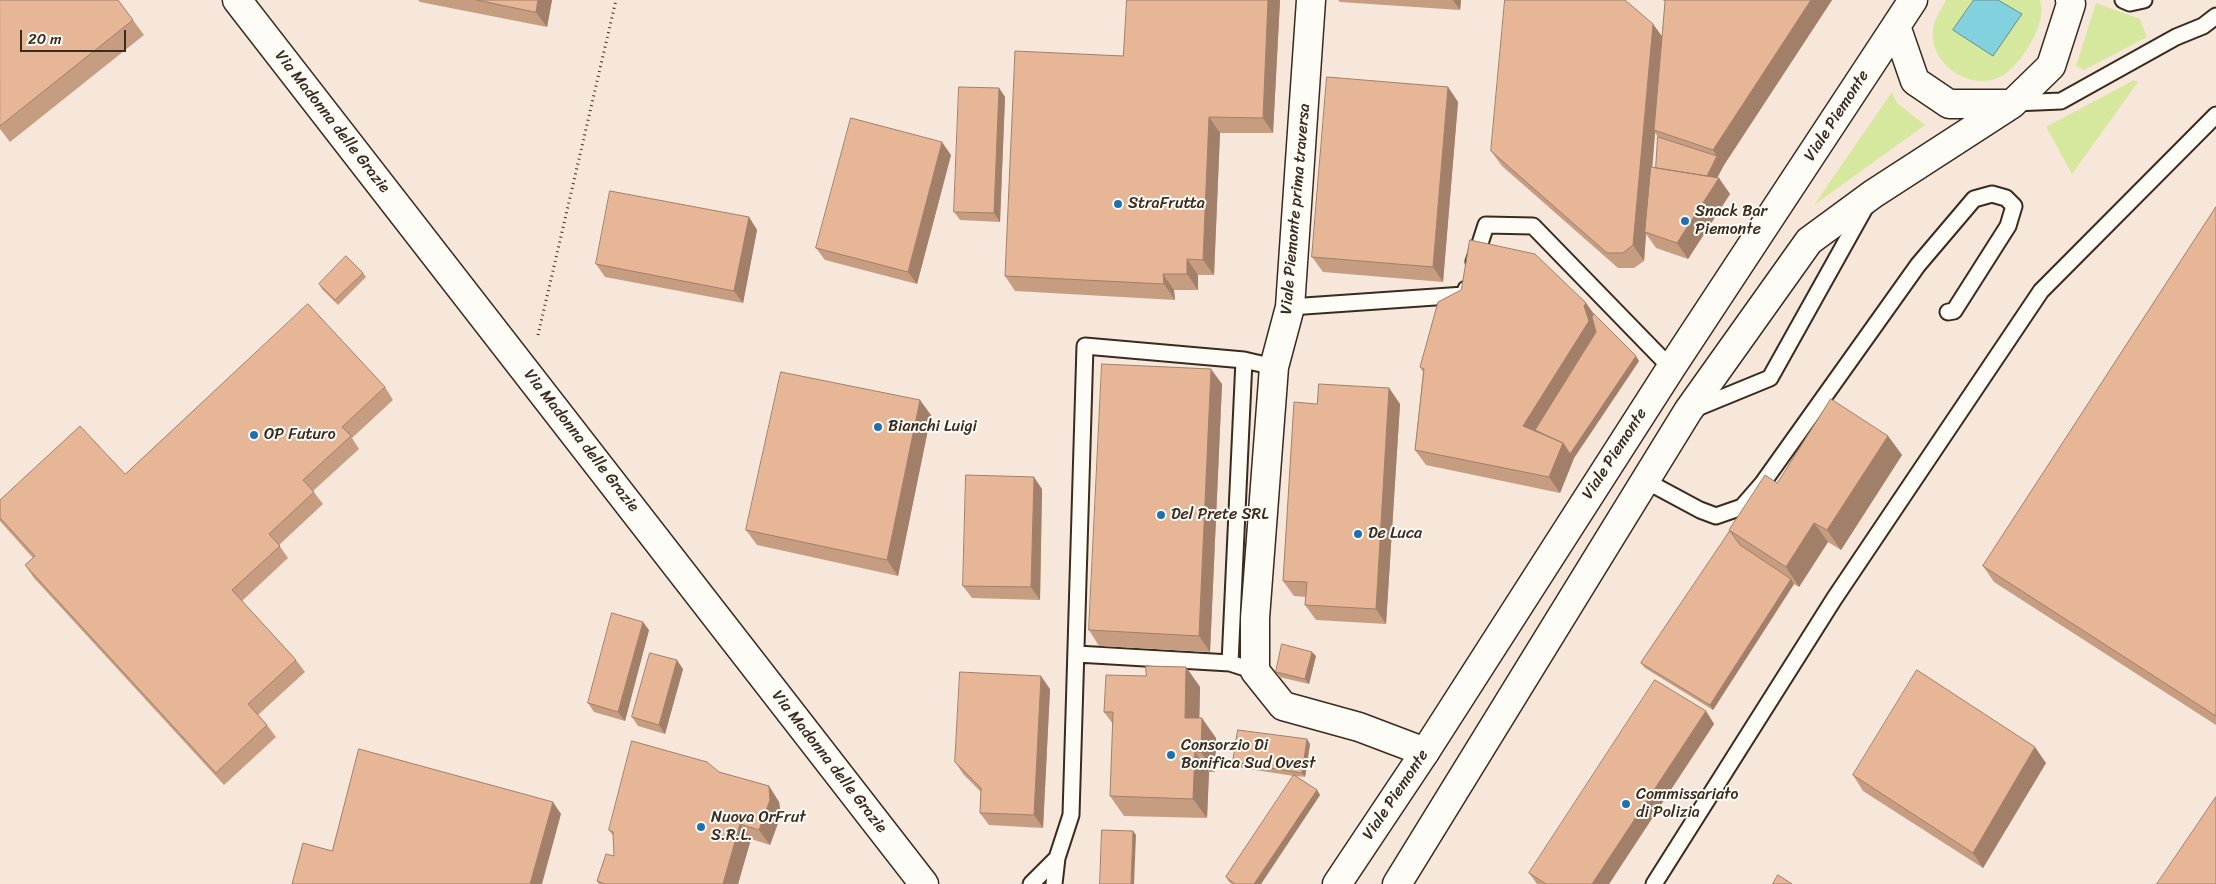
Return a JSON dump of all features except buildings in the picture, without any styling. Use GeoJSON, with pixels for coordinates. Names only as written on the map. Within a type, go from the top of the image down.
{"type":"FeatureCollection","features":[{"type":"Feature","properties":{"kind":"street","name":"Via Madonna delle Grazie"},"geometry":{"type":"LineString","coordinates":[[237,0],[525,368],[924,884]]}},
{"type":"Feature","properties":{"kind":"street","name":"Viale Piemonte prima traversa"},"geometry":{"type":"LineString","coordinates":[[1243,667],[1255,618],[1274,367],[1290,307],[1311,0]]}},
{"type":"Feature","properties":{"kind":"street","name":"Viale Piemonte"},"geometry":{"type":"LineString","coordinates":[[1337,884],[1425,752],[1671,368],[1913,0]]}},
{"type":"Feature","properties":{"kind":"street"},"geometry":{"type":"LineString","coordinates":[[1397,884],[1688,411],[1809,241],[1873,194],[2012,104],[2051,66],[2071,4],[2070,0]]}},
{"type":"Feature","properties":{"kind":"street"},"geometry":{"type":"LineString","coordinates":[[1896,26],[1915,81],[1949,104],[2012,104]]}},
{"type":"Feature","properties":{"kind":"street"},"geometry":{"type":"LineString","coordinates":[[1243,667],[1283,706],[1359,727],[1425,752]]}},
{"type":"Feature","properties":{"kind":"lane"},"geometry":{"type":"LineString","coordinates":[[2123,0],[2130,4],[2144,0]]}},
{"type":"Feature","properties":{"kind":"lane"},"geometry":{"type":"LineString","coordinates":[[2012,104],[2061,101],[2176,37],[2203,26],[2216,16]]}},
{"type":"Feature","properties":{"kind":"lane"},"geometry":{"type":"LineString","coordinates":[[1654,884],[1834,599],[2041,291],[2216,115]]}},
{"type":"Feature","properties":{"kind":"lane"},"geometry":{"type":"LineString","coordinates":[[1688,411],[1770,378],[1873,194]]}},
{"type":"Feature","properties":{"kind":"lane"},"geometry":{"type":"LineString","coordinates":[[1646,481],[1700,510],[1716,516],[1742,507],[1768,476],[1918,265],[1974,199],[1992,194],[2006,198],[2014,206],[2008,226],[1954,311],[1948,312]]}},
{"type":"Feature","properties":{"kind":"lane"},"geometry":{"type":"LineString","coordinates":[[1290,307],[1464,295],[1486,225],[1533,226],[1671,368]]}},
{"type":"Feature","properties":{"kind":"lane"},"geometry":{"type":"LineString","coordinates":[[1054,884],[1057,858],[1071,815],[1085,346],[1244,360],[1274,367]]}},
{"type":"Feature","properties":{"kind":"lane"},"geometry":{"type":"LineString","coordinates":[[1077,654],[1243,667],[1244,360]]}},
{"type":"Feature","properties":{"kind":"lane"},"geometry":{"type":"LineString","coordinates":[[1032,884],[1057,858]]}},
{"type":"Feature","properties":{"kind":"path"},"geometry":{"type":"LineString","coordinates":[[525,368],[539,332],[616,0]]}},
{"type":"Feature","properties":{"kind":"green space"},"geometry":{"type":"Polygon","coordinates":[[[1946,0],[2040,0],[2041,13],[2032,41],[2020,59],[2007,73],[1987,81],[1974,80],[1951,70],[1935,49],[1933,37],[1934,24],[1946,0]]]}},
{"type":"Feature","properties":{"kind":"green space"},"geometry":{"type":"Polygon","coordinates":[[[2096,3],[2140,19],[2147,37],[2084,70],[2076,66],[2096,3]]]}},
{"type":"Feature","properties":{"kind":"green space"},"geometry":{"type":"Polygon","coordinates":[[[2134,80],[2138,82],[2072,174],[2046,127],[2134,80]]]}},
{"type":"Feature","properties":{"kind":"green space"},"geometry":{"type":"Polygon","coordinates":[[[1892,92],[1897,103],[1925,125],[1814,205],[1892,92]]]}},
{"type":"Feature","properties":{"kind":"water"},"geometry":{"type":"Polygon","coordinates":[[[1974,0],[1998,0],[2022,14],[1993,56],[1953,30],[1974,0]]]}},
{"type":"Feature","properties":{"kind":"place","name":"StraFrutta"},"geometry":{"type":"Point","coordinates":[1118,204]}},
{"type":"Feature","properties":{"kind":"place","name":"Snack Bar Piemonte"},"geometry":{"type":"Point","coordinates":[1685,221]}},
{"type":"Feature","properties":{"kind":"place","name":"Bianchi Luigi"},"geometry":{"type":"Point","coordinates":[878,427]}},
{"type":"Feature","properties":{"kind":"place","name":"OP Futuro"},"geometry":{"type":"Point","coordinates":[254,435]}},
{"type":"Feature","properties":{"kind":"place","name":"Del Prete SRL"},"geometry":{"type":"Point","coordinates":[1161,515]}},
{"type":"Feature","properties":{"kind":"place","name":"De Luca"},"geometry":{"type":"Point","coordinates":[1358,534]}},
{"type":"Feature","properties":{"kind":"place","name":"Consorzio Di Bonifica Sud Ovest"},"geometry":{"type":"Point","coordinates":[1171,755]}},
{"type":"Feature","properties":{"kind":"place","name":"Commissariato di Polizia"},"geometry":{"type":"Point","coordinates":[1626,804]}},
{"type":"Feature","properties":{"kind":"place","name":"Nuova OrFrut S.R.L."},"geometry":{"type":"Point","coordinates":[701,827]}}]}
